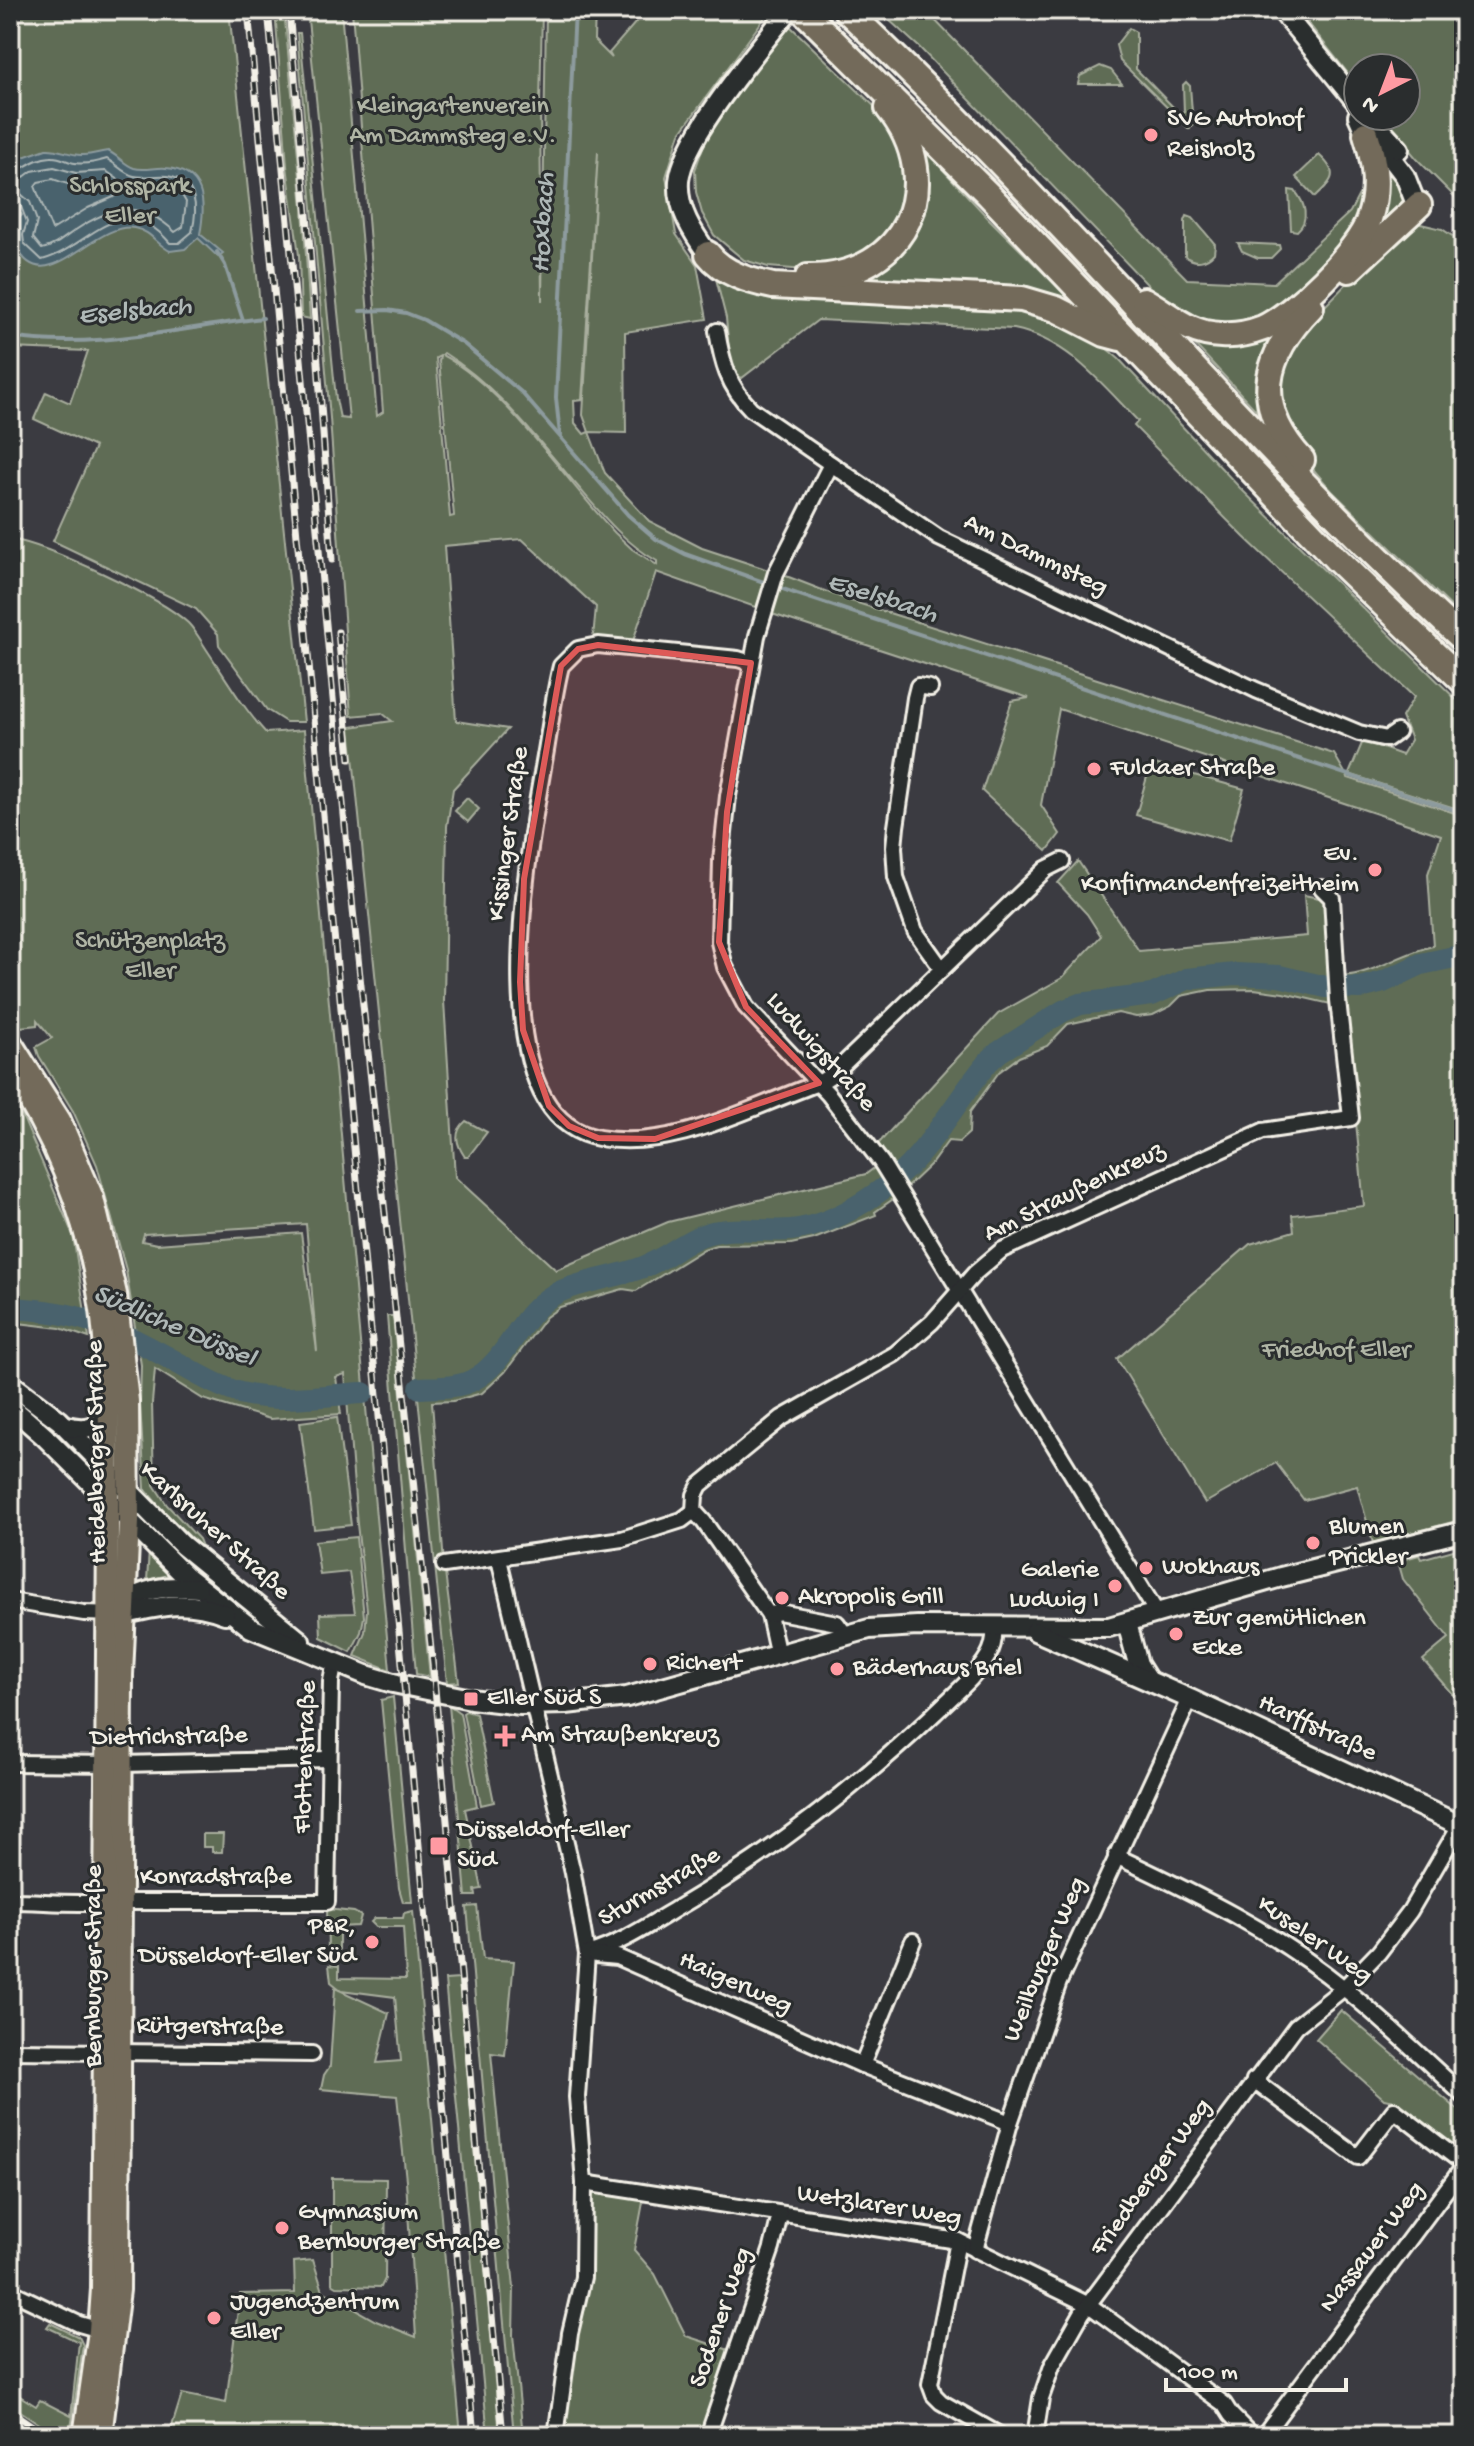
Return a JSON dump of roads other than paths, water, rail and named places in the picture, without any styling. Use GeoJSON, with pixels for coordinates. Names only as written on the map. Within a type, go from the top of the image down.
{"type":"FeatureCollection","features":[{"type":"Feature","properties":{"kind":"highway"},"geometry":{"type":"LineString","coordinates":[[798,10],[860,66],[988,194],[1335,558],[1464,682]]}},
{"type":"Feature","properties":{"kind":"highway"},"geometry":{"type":"LineString","coordinates":[[846,10],[980,141],[1317,497],[1464,640]]}},
{"type":"Feature","properties":{"kind":"highway"},"geometry":{"type":"LineString","coordinates":[[708,245],[746,266],[779,276],[820,277],[861,268],[892,244],[905,227],[913,208],[917,185],[915,162],[898,120],[860,66]]}},
{"type":"Feature","properties":{"kind":"highway"},"geometry":{"type":"LineString","coordinates":[[1111,281],[1156,306],[1188,329],[1205,333],[1250,332],[1277,320],[1351,252],[1365,231],[1376,182],[1366,132]]}},
{"type":"Feature","properties":{"kind":"highway"},"geometry":{"type":"LineString","coordinates":[[1317,497],[1314,474],[1282,436],[1273,415],[1269,384],[1274,361],[1283,341],[1300,319],[1419,205]]}},
{"type":"Feature","properties":{"kind":"highway"},"geometry":{"type":"LineString","coordinates":[[708,245],[720,266],[734,274],[773,286],[1036,302],[1125,340]]}},
{"type":"Feature","properties":{"kind":"main road"},"geometry":{"type":"LineString","coordinates":[[708,245],[693,201],[692,148],[703,124],[798,10]]}},
{"type":"Feature","properties":{"kind":"main road"},"geometry":{"type":"LineString","coordinates":[[1281,10],[1342,85]]}},
{"type":"Feature","properties":{"kind":"main road"},"geometry":{"type":"LineString","coordinates":[[1372,132],[1405,176],[1419,205]]}},
{"type":"Feature","properties":{"kind":"main road","name":"Heidelberger Straße"},"geometry":{"type":"LineString","coordinates":[[10,1041],[60,1120],[79,1162],[102,1230],[120,1319],[129,1428],[129,1521],[120,1609]]}},
{"type":"Feature","properties":{"kind":"main road","name":"Heidelberger Straße"},"geometry":{"type":"LineString","coordinates":[[10,1070],[49,1135],[75,1197],[91,1256],[104,1341],[109,1412],[107,1499],[120,1609]]}},
{"type":"Feature","properties":{"kind":"main road","name":"Karlsruher Straße"},"geometry":{"type":"LineString","coordinates":[[10,1383],[66,1426],[192,1554],[315,1653]]}},
{"type":"Feature","properties":{"kind":"main road","name":"Karlsruher Straße"},"geometry":{"type":"LineString","coordinates":[[10,1406],[197,1587],[235,1617],[265,1635],[393,1683],[468,1699],[533,1705],[627,1697],[778,1656],[845,1634],[881,1628],[1109,1627],[1281,1577],[1464,1531]]}},
{"type":"Feature","properties":{"kind":"main road"},"geometry":{"type":"LineString","coordinates":[[66,1426],[81,1429],[94,1427],[109,1412]]}},
{"type":"Feature","properties":{"kind":"main road"},"geometry":{"type":"LineString","coordinates":[[120,1609],[159,1587],[197,1587],[221,1593],[273,1622]]}},
{"type":"Feature","properties":{"kind":"main road"},"geometry":{"type":"LineString","coordinates":[[120,1609],[173,1604],[209,1608],[235,1617]]}},
{"type":"Feature","properties":{"kind":"main road","name":"Bernburger Straße"},"geometry":{"type":"LineString","coordinates":[[107,2332],[114,1764],[120,1609]]}},
{"type":"Feature","properties":{"kind":"main road"},"geometry":{"type":"LineString","coordinates":[[1127,1623],[1138,1664],[1148,1680]]}},
{"type":"Feature","properties":{"kind":"main road","name":"Harffstraße"},"geometry":{"type":"LineString","coordinates":[[1024,1627],[1190,1699],[1462,1826]]}},
{"type":"Feature","properties":{"kind":"main road"},"geometry":{"type":"LineString","coordinates":[[84,2436],[107,2332]]}},
{"type":"Feature","properties":{"kind":"main road"},"geometry":{"type":"LineString","coordinates":[[101,2436],[107,2332]]}},
{"type":"Feature","properties":{"kind":"street","name":"Am Dammsteg"},"geometry":{"type":"LineString","coordinates":[[717,331],[723,364],[740,398],[777,429],[939,538],[1256,690],[1359,733],[1387,739],[1397,732]]}},
{"type":"Feature","properties":{"kind":"street","name":"Ludwigstraße"},"geometry":{"type":"LineString","coordinates":[[831,464],[776,573],[751,663],[721,861],[719,942],[728,975],[746,1007],[819,1083],[885,1168],[1157,1613]]}},
{"type":"Feature","properties":{"kind":"street","name":"Kissinger Straße"},"geometry":{"type":"LineString","coordinates":[[751,663],[598,645],[578,649],[564,661],[550,720],[524,879],[520,982],[523,1030],[536,1080],[549,1106],[569,1126],[598,1138],[655,1139],[697,1128],[819,1083]]}},
{"type":"Feature","properties":{"kind":"street"},"geometry":{"type":"LineString","coordinates":[[930,688],[918,686],[915,698],[894,847],[899,891],[911,922],[923,946],[942,969]]}},
{"type":"Feature","properties":{"kind":"street"},"geometry":{"type":"LineString","coordinates":[[819,1083],[833,1074],[1046,869],[1062,861]]}},
{"type":"Feature","properties":{"kind":"street","name":"Am Straußenkreuz"},"geometry":{"type":"LineString","coordinates":[[694,1511],[695,1495],[700,1485],[782,1418],[895,1354],[932,1322],[975,1273],[1002,1250],[1263,1131],[1351,1118],[1338,1000],[1332,898],[1322,888]]}},
{"type":"Feature","properties":{"kind":"street"},"geometry":{"type":"LineString","coordinates":[[444,1565],[622,1539],[682,1520],[694,1511],[769,1615],[778,1656]]}},
{"type":"Feature","properties":{"kind":"street"},"geometry":{"type":"LineString","coordinates":[[499,1559],[573,1873],[587,1954]]}},
{"type":"Feature","properties":{"kind":"street"},"geometry":{"type":"LineString","coordinates":[[10,1601],[120,1609]]}},
{"type":"Feature","properties":{"kind":"street"},"geometry":{"type":"LineString","coordinates":[[769,1615],[779,1612],[837,1623],[845,1634]]}},
{"type":"Feature","properties":{"kind":"street","name":"Sturmstraße"},"geometry":{"type":"LineString","coordinates":[[556,2436],[570,2333],[583,2277],[584,2183],[577,2097],[587,1954],[613,1946],[721,1882],[764,1855],[811,1818],[909,1738],[974,1676],[994,1644],[994,1626]]}},
{"type":"Feature","properties":{"kind":"street","name":"Flottenstraße"},"geometry":{"type":"LineString","coordinates":[[327,1902],[331,1681],[335,1662]]}},
{"type":"Feature","properties":{"kind":"street","name":"Weilburger Weg"},"geometry":{"type":"LineString","coordinates":[[975,2250],[1010,2123],[1059,1982],[1190,1699]]}},
{"type":"Feature","properties":{"kind":"street","name":"Dietrichstraße"},"geometry":{"type":"LineString","coordinates":[[10,1763],[329,1759]]}},
{"type":"Feature","properties":{"kind":"street","name":"Friedberger Weg"},"geometry":{"type":"LineString","coordinates":[[1035,2436],[1041,2398],[1067,2336],[1296,2026],[1344,1988],[1379,1952],[1410,1911],[1462,1826]]}},
{"type":"Feature","properties":{"kind":"street","name":"Kuseler Weg"},"geometry":{"type":"LineString","coordinates":[[1116,1856],[1220,1906],[1268,1934],[1344,1988],[1464,2096]]}},
{"type":"Feature","properties":{"kind":"street","name":"Konradstraße"},"geometry":{"type":"LineString","coordinates":[[10,1901],[59,1901],[79,1905],[113,1902],[327,1902]]}},
{"type":"Feature","properties":{"kind":"street"},"geometry":{"type":"LineString","coordinates":[[862,2065],[913,1941]]}},
{"type":"Feature","properties":{"kind":"street","name":"Haigerweg"},"geometry":{"type":"LineString","coordinates":[[587,1954],[617,1957],[862,2065],[1010,2123]]}},
{"type":"Feature","properties":{"kind":"street","name":"Rütgerstraße"},"geometry":{"type":"LineString","coordinates":[[10,2051],[312,2054]]}},
{"type":"Feature","properties":{"kind":"street"},"geometry":{"type":"LineString","coordinates":[[1254,2080],[1358,2157],[1394,2110],[1464,2165]]}},
{"type":"Feature","properties":{"kind":"street","name":"Nassauer Weg"},"geometry":{"type":"LineString","coordinates":[[1263,2436],[1464,2165]]}},
{"type":"Feature","properties":{"kind":"street","name":"Wetzlarer Weg"},"geometry":{"type":"LineString","coordinates":[[584,2183],[958,2241],[1089,2305],[1224,2404],[1252,2436]]}},
{"type":"Feature","properties":{"kind":"street","name":"Sodener Weg"},"geometry":{"type":"LineString","coordinates":[[708,2436],[772,2248],[780,2215]]}},
{"type":"Feature","properties":{"kind":"street"},"geometry":{"type":"LineString","coordinates":[[958,2241],[930,2384],[941,2402],[1001,2436]]}},
{"type":"Feature","properties":{"kind":"street"},"geometry":{"type":"LineString","coordinates":[[10,2291],[107,2332]]}},
{"type":"Feature","properties":{"kind":"water"},"geometry":{"type":"Polygon","coordinates":[[[46,149],[85,155],[108,151],[134,168],[166,168],[189,175],[200,190],[202,200],[200,234],[223,253],[218,257],[198,238],[185,249],[170,251],[145,232],[134,228],[119,229],[103,236],[56,264],[41,267],[28,262],[16,244],[19,224],[12,200],[11,171],[17,159],[46,149]]]}},
{"type":"Feature","properties":{"kind":"waterway","name":"Hoxbach"},"geometry":{"type":"LineString","coordinates":[[560,435],[556,398],[575,10]]}},
{"type":"Feature","properties":{"kind":"waterway"},"geometry":{"type":"LineString","coordinates":[[10,220],[21,215]]}},
{"type":"Feature","properties":{"kind":"waterway"},"geometry":{"type":"LineString","coordinates":[[217,252],[225,265],[243,320]]}},
{"type":"Feature","properties":{"kind":"waterway","name":"Eselsbach"},"geometry":{"type":"LineString","coordinates":[[360,311],[406,313],[464,344],[521,392],[628,515],[656,539],[685,554],[797,594],[1464,813]]}},
{"type":"Feature","properties":{"kind":"waterway","name":"Eselsbach"},"geometry":{"type":"LineString","coordinates":[[10,337],[74,341],[105,339],[263,318]]}},
{"type":"Feature","properties":{"kind":"waterway","name":"Südliche Düssel"},"geometry":{"type":"LineString","coordinates":[[420,1388],[447,1387],[473,1380],[496,1361],[535,1310],[561,1291],[638,1269],[709,1233],[737,1229],[802,1228],[824,1222],[855,1207],[908,1167],[988,1062],[1063,1011],[1080,1004],[1152,995],[1187,979],[1235,974],[1279,976],[1326,987],[1360,988],[1383,982],[1421,964],[1464,955]]}},
{"type":"Feature","properties":{"kind":"waterway","name":"Südliche Düssel"},"geometry":{"type":"LineString","coordinates":[[10,1308],[55,1312],[110,1328],[212,1382],[240,1393],[285,1398],[363,1393]]}},
{"type":"Feature","properties":{"kind":"railway"},"geometry":{"type":"LineString","coordinates":[[248,10],[474,2436]]}},
{"type":"Feature","properties":{"kind":"railway"},"geometry":{"type":"LineString","coordinates":[[268,10],[353,910],[434,1678],[503,2436]]}},
{"type":"Feature","properties":{"kind":"railway"},"geometry":{"type":"LineString","coordinates":[[289,10],[332,560]]}},
{"type":"Feature","properties":{"kind":"railway"},"geometry":{"type":"LineString","coordinates":[[338,632],[350,759]]}},
{"type":"Feature","properties":{"kind":"railway"},"geometry":{"type":"LineString","coordinates":[[10,2411],[47,2436]]}},
{"type":"Feature","properties":{"kind":"railway"},"geometry":{"type":"LineString","coordinates":[[10,2425],[25,2436]]}},
{"type":"Feature","properties":{"kind":"place","name":"SVG Autohof Reisholz"},"geometry":{"type":"Point","coordinates":[1151,135]}},
{"type":"Feature","properties":{"kind":"place","name":"Fuldaer Straße"},"geometry":{"type":"Point","coordinates":[1094,769]}},
{"type":"Feature","properties":{"kind":"place","name":"Ev. Konfirmandenfreizeitheim"},"geometry":{"type":"Point","coordinates":[1375,870]}},
{"type":"Feature","properties":{"kind":"place","name":"Blumen Prickler"},"geometry":{"type":"Point","coordinates":[1313,1543]}},
{"type":"Feature","properties":{"kind":"place","name":"Wokhaus"},"geometry":{"type":"Point","coordinates":[1146,1568]}},
{"type":"Feature","properties":{"kind":"place","name":"Galerie Ludwig I"},"geometry":{"type":"Point","coordinates":[1115,1586]}},
{"type":"Feature","properties":{"kind":"place","name":"Akropolis Grill"},"geometry":{"type":"Point","coordinates":[782,1598]}},
{"type":"Feature","properties":{"kind":"place","name":"Zur gemütlichen Ecke"},"geometry":{"type":"Point","coordinates":[1176,1634]}},
{"type":"Feature","properties":{"kind":"place","name":"Richert"},"geometry":{"type":"Point","coordinates":[650,1664]}},
{"type":"Feature","properties":{"kind":"place","name":"Bäderhaus Briel"},"geometry":{"type":"Point","coordinates":[837,1669]}},
{"type":"Feature","properties":{"kind":"place","name":"Eller Süd S"},"geometry":{"type":"Point","coordinates":[471,1699]}},
{"type":"Feature","properties":{"kind":"place","name":"Am Straußenkreuz"},"geometry":{"type":"Point","coordinates":[505,1736]}},
{"type":"Feature","properties":{"kind":"place","name":"Düsseldorf-Eller Süd"},"geometry":{"type":"Point","coordinates":[439,1846]}},
{"type":"Feature","properties":{"kind":"place","name":"P&R, Düsseldorf-Eller Süd"},"geometry":{"type":"Point","coordinates":[372,1942]}},
{"type":"Feature","properties":{"kind":"place","name":"Gymnasium Bernburger Straße"},"geometry":{"type":"Point","coordinates":[282,2228]}},
{"type":"Feature","properties":{"kind":"place","name":"Jugendzentrum Eller"},"geometry":{"type":"Point","coordinates":[214,2318]}},
{"type":"Feature","properties":{"kind":"park label","name":"Kleingartenverein Am Dammsteg e.V."},"geometry":{"type":"Point","coordinates":[453,122]}},
{"type":"Feature","properties":{"kind":"park label","name":"Schlosspark Eller"},"geometry":{"type":"Point","coordinates":[130,202]}},
{"type":"Feature","properties":{"kind":"park label","name":"Schützenplatz Eller"},"geometry":{"type":"Point","coordinates":[150,957]}},
{"type":"Feature","properties":{"kind":"park label","name":"Friedhof Eller"},"geometry":{"type":"Point","coordinates":[1336,1351]}}]}
